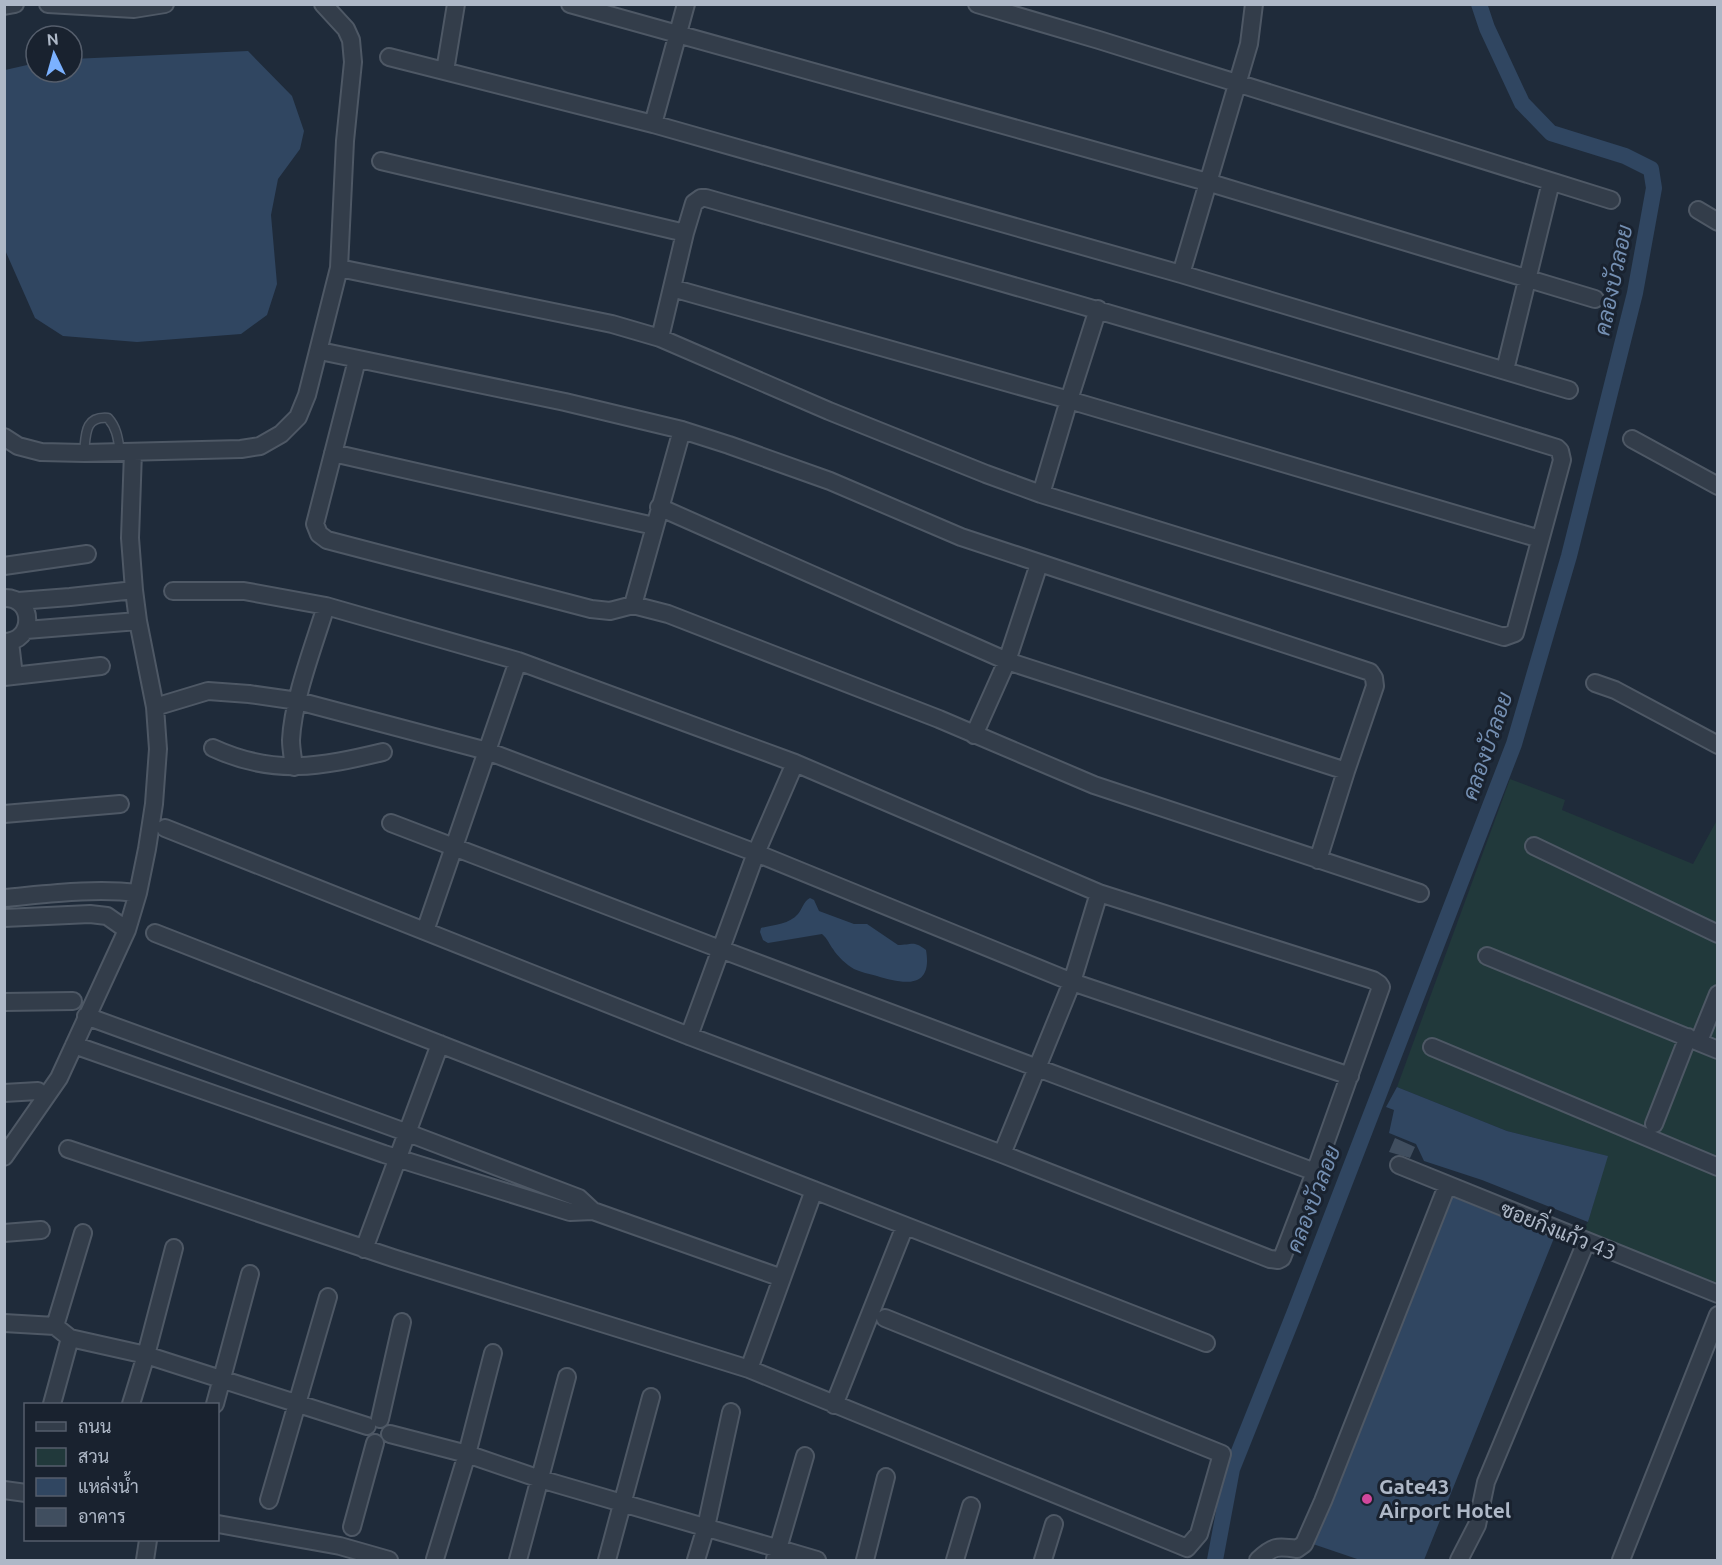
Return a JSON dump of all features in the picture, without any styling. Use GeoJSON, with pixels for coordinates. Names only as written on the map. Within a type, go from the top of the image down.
{"type":"FeatureCollection","features":[{"type":"Feature","properties":{"kind":"street"},"geometry":{"type":"LineString","coordinates":[[4,6],[15,4]]}},
{"type":"Feature","properties":{"kind":"street"},"geometry":{"type":"LineString","coordinates":[[48,4],[134,7],[165,4]]}},
{"type":"Feature","properties":{"kind":"street"},"geometry":{"type":"LineString","coordinates":[[4,437],[18,446],[41,452],[241,449],[260,446],[281,434],[298,417],[308,395],[339,268],[345,141],[354,62],[351,40],[346,29],[323,4]]}},
{"type":"Feature","properties":{"kind":"street"},"geometry":{"type":"LineString","coordinates":[[445,71],[456,4]]}},
{"type":"Feature","properties":{"kind":"street"},"geometry":{"type":"LineString","coordinates":[[570,4],[1207,182],[1595,299]]}},
{"type":"Feature","properties":{"kind":"street"},"geometry":{"type":"LineString","coordinates":[[653,124],[686,4]]}},
{"type":"Feature","properties":{"kind":"street"},"geometry":{"type":"LineString","coordinates":[[976,4],[1099,40],[1611,200]]}},
{"type":"Feature","properties":{"kind":"street"},"geometry":{"type":"LineString","coordinates":[[1181,274],[1252,29],[1254,4]]}},
{"type":"Feature","properties":{"kind":"street"},"geometry":{"type":"LineString","coordinates":[[389,57],[653,124],[1181,274],[1569,390]]}},
{"type":"Feature","properties":{"kind":"street"},"geometry":{"type":"LineString","coordinates":[[381,161],[685,233]]}},
{"type":"Feature","properties":{"kind":"street"},"geometry":{"type":"LineString","coordinates":[[1505,370],[1551,182]]}},
{"type":"Feature","properties":{"kind":"street"},"geometry":{"type":"LineString","coordinates":[[339,268],[612,324],[660,338],[829,411],[1041,494],[1504,637],[1510,637],[1515,633],[1562,460],[1557,448],[1324,376],[1098,309],[706,198],[694,202],[660,338]]}},
{"type":"Feature","properties":{"kind":"street"},"geometry":{"type":"LineString","coordinates":[[1698,210],[1718,222]]}},
{"type":"Feature","properties":{"kind":"street"},"geometry":{"type":"LineString","coordinates":[[672,288],[1069,400],[1540,539]]}},
{"type":"Feature","properties":{"kind":"street"},"geometry":{"type":"LineString","coordinates":[[1041,494],[1098,309]]}},
{"type":"Feature","properties":{"kind":"street"},"geometry":{"type":"LineString","coordinates":[[320,351],[566,402],[682,430],[781,462],[961,537],[1370,672],[1375,686],[1318,860]]}},
{"type":"Feature","properties":{"kind":"street"},"geometry":{"type":"LineString","coordinates":[[357,360],[315,524],[319,534],[327,540],[591,609],[610,611],[633,605],[668,614],[939,719],[1094,785],[1420,893]]}},
{"type":"Feature","properties":{"kind":"street"},"geometry":{"type":"LineString","coordinates":[[633,605],[682,430]]}},
{"type":"Feature","properties":{"kind":"street"},"geometry":{"type":"LineString","coordinates":[[1632,440],[1718,486]]}},
{"type":"Feature","properties":{"kind":"street"},"geometry":{"type":"LineString","coordinates":[[4,1158],[58,1078],[127,930],[138,893],[154,804],[158,749],[155,707],[134,590],[127,452]]}},
{"type":"Feature","properties":{"kind":"street"},"geometry":{"type":"LineString","coordinates":[[333,453],[654,526]]}},
{"type":"Feature","properties":{"kind":"street"},"geometry":{"type":"LineString","coordinates":[[659,507],[1007,661],[1346,771]]}},
{"type":"Feature","properties":{"kind":"street"},"geometry":{"type":"LineString","coordinates":[[4,566],[87,554]]}},
{"type":"Feature","properties":{"kind":"street"},"geometry":{"type":"LineString","coordinates":[[974,735],[1007,661],[1039,564]]}},
{"type":"Feature","properties":{"kind":"street"},"geometry":{"type":"LineString","coordinates":[[11,599],[134,590]]}},
{"type":"Feature","properties":{"kind":"street"},"geometry":{"type":"LineString","coordinates":[[165,828],[689,1036],[1002,1154],[1270,1259],[1282,1258],[1380,991],[1379,984],[1373,980],[1099,893],[795,763],[518,661],[326,606],[244,591],[173,591]]}},
{"type":"Feature","properties":{"kind":"street"},"geometry":{"type":"LineString","coordinates":[[11,599],[28,614],[26,630],[20,637],[8,642],[9,676],[101,666]]}},
{"type":"Feature","properties":{"kind":"street"},"geometry":{"type":"LineString","coordinates":[[294,767],[291,742],[298,701],[326,606]]}},
{"type":"Feature","properties":{"kind":"street"},"geometry":{"type":"LineString","coordinates":[[26,630],[138,621]]}},
{"type":"Feature","properties":{"kind":"street"},"geometry":{"type":"LineString","coordinates":[[425,931],[518,661]]}},
{"type":"Feature","properties":{"kind":"street"},"geometry":{"type":"LineString","coordinates":[[1595,683],[1615,690],[1718,745]]}},
{"type":"Feature","properties":{"kind":"street"},"geometry":{"type":"LineString","coordinates":[[155,707],[208,691],[249,694],[298,701],[487,751],[756,853],[1071,982],[1350,1076]]}},
{"type":"Feature","properties":{"kind":"street"},"geometry":{"type":"LineString","coordinates":[[213,748],[234,758],[259,764],[294,767],[332,764],[383,752]]}},
{"type":"Feature","properties":{"kind":"street"},"geometry":{"type":"LineString","coordinates":[[689,1036],[756,853],[795,763]]}},
{"type":"Feature","properties":{"kind":"street"},"geometry":{"type":"LineString","coordinates":[[4,814],[120,804]]}},
{"type":"Feature","properties":{"kind":"street"},"geometry":{"type":"LineString","coordinates":[[392,823],[720,949],[1315,1172]]}},
{"type":"Feature","properties":{"kind":"street"},"geometry":{"type":"LineString","coordinates":[[1534,846],[1718,934]]}},
{"type":"Feature","properties":{"kind":"street"},"geometry":{"type":"LineString","coordinates":[[4,897],[88,891],[138,893]]}},
{"type":"Feature","properties":{"kind":"street"},"geometry":{"type":"LineString","coordinates":[[1002,1154],[1071,982],[1099,893]]}},
{"type":"Feature","properties":{"kind":"street"},"geometry":{"type":"LineString","coordinates":[[4,918],[90,914],[107,916],[127,930]]}},
{"type":"Feature","properties":{"kind":"street"},"geometry":{"type":"LineString","coordinates":[[155,933],[1206,1343]]}},
{"type":"Feature","properties":{"kind":"street"},"geometry":{"type":"LineString","coordinates":[[1487,956],[1718,1050]]}},
{"type":"Feature","properties":{"kind":"street"},"geometry":{"type":"LineString","coordinates":[[1654,1124],[1693,1039],[1718,994]]}},
{"type":"Feature","properties":{"kind":"street"},"geometry":{"type":"LineString","coordinates":[[4,1002],[73,1001]]}},
{"type":"Feature","properties":{"kind":"street"},"geometry":{"type":"LineString","coordinates":[[86,1016],[579,1198],[593,1211]]}},
{"type":"Feature","properties":{"kind":"street"},"geometry":{"type":"LineString","coordinates":[[364,1248],[440,1044]]}},
{"type":"Feature","properties":{"kind":"street"},"geometry":{"type":"LineString","coordinates":[[74,1045],[398,1158],[570,1212],[593,1211],[782,1278]]}},
{"type":"Feature","properties":{"kind":"street"},"geometry":{"type":"LineString","coordinates":[[1432,1047],[1718,1167]]}},
{"type":"Feature","properties":{"kind":"street"},"geometry":{"type":"LineString","coordinates":[[4,1093],[38,1091]]}},
{"type":"Feature","properties":{"kind":"street"},"geometry":{"type":"LineString","coordinates":[[68,1149],[364,1248],[749,1369],[1187,1548],[1199,1534],[1222,1454],[885,1318]]}},
{"type":"Feature","properties":{"kind":"street","name":"ซอยกิ่งแก้ว 43"},"geometry":{"type":"LineString","coordinates":[[1399,1165],[1718,1294]]}},
{"type":"Feature","properties":{"kind":"street"},"geometry":{"type":"LineString","coordinates":[[1262,1557],[1271,1548],[1297,1549],[1304,1544],[1447,1186]]}},
{"type":"Feature","properties":{"kind":"street"},"geometry":{"type":"LineString","coordinates":[[749,1369],[814,1190]]}},
{"type":"Feature","properties":{"kind":"street"},"geometry":{"type":"LineString","coordinates":[[834,1405],[905,1226]]}},
{"type":"Feature","properties":{"kind":"street"},"geometry":{"type":"LineString","coordinates":[[4,1233],[41,1230]]}},
{"type":"Feature","properties":{"kind":"street"},"geometry":{"type":"LineString","coordinates":[[55,1326],[83,1233]]}},
{"type":"Feature","properties":{"kind":"street"},"geometry":{"type":"LineString","coordinates":[[1459,1560],[1477,1525],[1486,1482],[1586,1242]]}},
{"type":"Feature","properties":{"kind":"street"},"geometry":{"type":"LineString","coordinates":[[131,1403],[174,1248]]}},
{"type":"Feature","properties":{"kind":"street"},"geometry":{"type":"LineString","coordinates":[[215,1403],[250,1274]]}},
{"type":"Feature","properties":{"kind":"street"},"geometry":{"type":"LineString","coordinates":[[269,1500],[328,1297]]}},
{"type":"Feature","properties":{"kind":"street"},"geometry":{"type":"LineString","coordinates":[[1622,1560],[1718,1315]]}},
{"type":"Feature","properties":{"kind":"street"},"geometry":{"type":"LineString","coordinates":[[390,1434],[384,1441],[375,1443],[367,1437],[402,1322]]}},
{"type":"Feature","properties":{"kind":"street"},"geometry":{"type":"LineString","coordinates":[[4,1323],[55,1326],[70,1338],[146,1354],[297,1405],[388,1424],[390,1434]]}},
{"type":"Feature","properties":{"kind":"street"},"geometry":{"type":"LineString","coordinates":[[52,1403],[70,1338]]}},
{"type":"Feature","properties":{"kind":"street"},"geometry":{"type":"LineString","coordinates":[[435,1559],[468,1454],[494,1353]]}},
{"type":"Feature","properties":{"kind":"street"},"geometry":{"type":"LineString","coordinates":[[518,1560],[567,1377]]}},
{"type":"Feature","properties":{"kind":"street"},"geometry":{"type":"LineString","coordinates":[[607,1560],[651,1397]]}},
{"type":"Feature","properties":{"kind":"street"},"geometry":{"type":"LineString","coordinates":[[696,1560],[706,1527],[731,1412]]}},
{"type":"Feature","properties":{"kind":"street"},"geometry":{"type":"LineString","coordinates":[[390,1434],[468,1454],[540,1479],[706,1527],[776,1555],[817,1560]]}},
{"type":"Feature","properties":{"kind":"street"},"geometry":{"type":"LineString","coordinates":[[352,1527],[375,1443]]}},
{"type":"Feature","properties":{"kind":"street"},"geometry":{"type":"LineString","coordinates":[[776,1555],[805,1456]]}},
{"type":"Feature","properties":{"kind":"street"},"geometry":{"type":"LineString","coordinates":[[865,1560],[885,1477]]}},
{"type":"Feature","properties":{"kind":"street"},"geometry":{"type":"LineString","coordinates":[[4,1490],[24,1493]]}},
{"type":"Feature","properties":{"kind":"street"},"geometry":{"type":"LineString","coordinates":[[955,1560],[971,1506]]}},
{"type":"Feature","properties":{"kind":"street"},"geometry":{"type":"LineString","coordinates":[[219,1524],[340,1546],[388,1560]]}},
{"type":"Feature","properties":{"kind":"street"},"geometry":{"type":"LineString","coordinates":[[1043,1560],[1054,1524]]}},
{"type":"Feature","properties":{"kind":"street"},"geometry":{"type":"LineString","coordinates":[[145,1560],[148,1541]]}},
{"type":"Feature","properties":{"kind":"lane"},"geometry":{"type":"LineString","coordinates":[[84,453],[89,426],[94,419],[101,417],[108,418],[114,425],[127,452]]}},
{"type":"Feature","properties":{"kind":"green space"},"geometry":{"type":"Polygon","coordinates":[[[1510,779],[1565,800],[1562,810],[1693,864],[1717,820],[1717,1284],[1583,1230],[1588,1222],[1607,1156],[1507,1131],[1397,1087],[1510,779]]]}},
{"type":"Feature","properties":{"kind":"water"},"geometry":{"type":"Polygon","coordinates":[[[248,51],[292,96],[304,131],[300,149],[278,179],[271,215],[277,284],[267,315],[241,334],[137,342],[63,336],[35,318],[5,250],[5,70],[24,66],[24,84],[84,84],[84,58],[248,51]]]}},
{"type":"Feature","properties":{"kind":"water"},"geometry":{"type":"Polygon","coordinates":[[[810,898],[814,900],[819,911],[854,924],[867,924],[898,945],[912,944],[922,947],[926,950],[925,972],[920,978],[906,982],[856,970],[835,952],[822,934],[768,943],[763,940],[761,928],[791,920],[810,898]]]}},
{"type":"Feature","properties":{"kind":"water"},"geometry":{"type":"Polygon","coordinates":[[[1397,1087],[1507,1131],[1608,1156],[1588,1222],[1482,1180],[1424,1161],[1416,1144],[1389,1133],[1394,1110],[1386,1107],[1397,1087]]]}},
{"type":"Feature","properties":{"kind":"water"},"geometry":{"type":"Polygon","coordinates":[[[1448,1195],[1554,1238],[1424,1560],[1360,1560],[1310,1543],[1448,1195]]]}},
{"type":"Feature","properties":{"kind":"building"},"geometry":{"type":"Polygon","coordinates":[[[1395,1138],[1415,1147],[1410,1158],[1389,1152],[1395,1138]]]}},
{"type":"Feature","properties":{"kind":"waterway","name":"คลองบัวลอย"},"geometry":{"type":"LineString","coordinates":[[1215,1560],[1232,1469],[1514,744],[1569,556],[1635,293],[1654,188],[1651,169],[1625,156],[1551,133],[1522,103],[1487,28],[1479,4]]}},
{"type":"Feature","properties":{"kind":"place","name":"Gate43 Airport Hotel"},"geometry":{"type":"Point","coordinates":[1367,1499]}}]}
